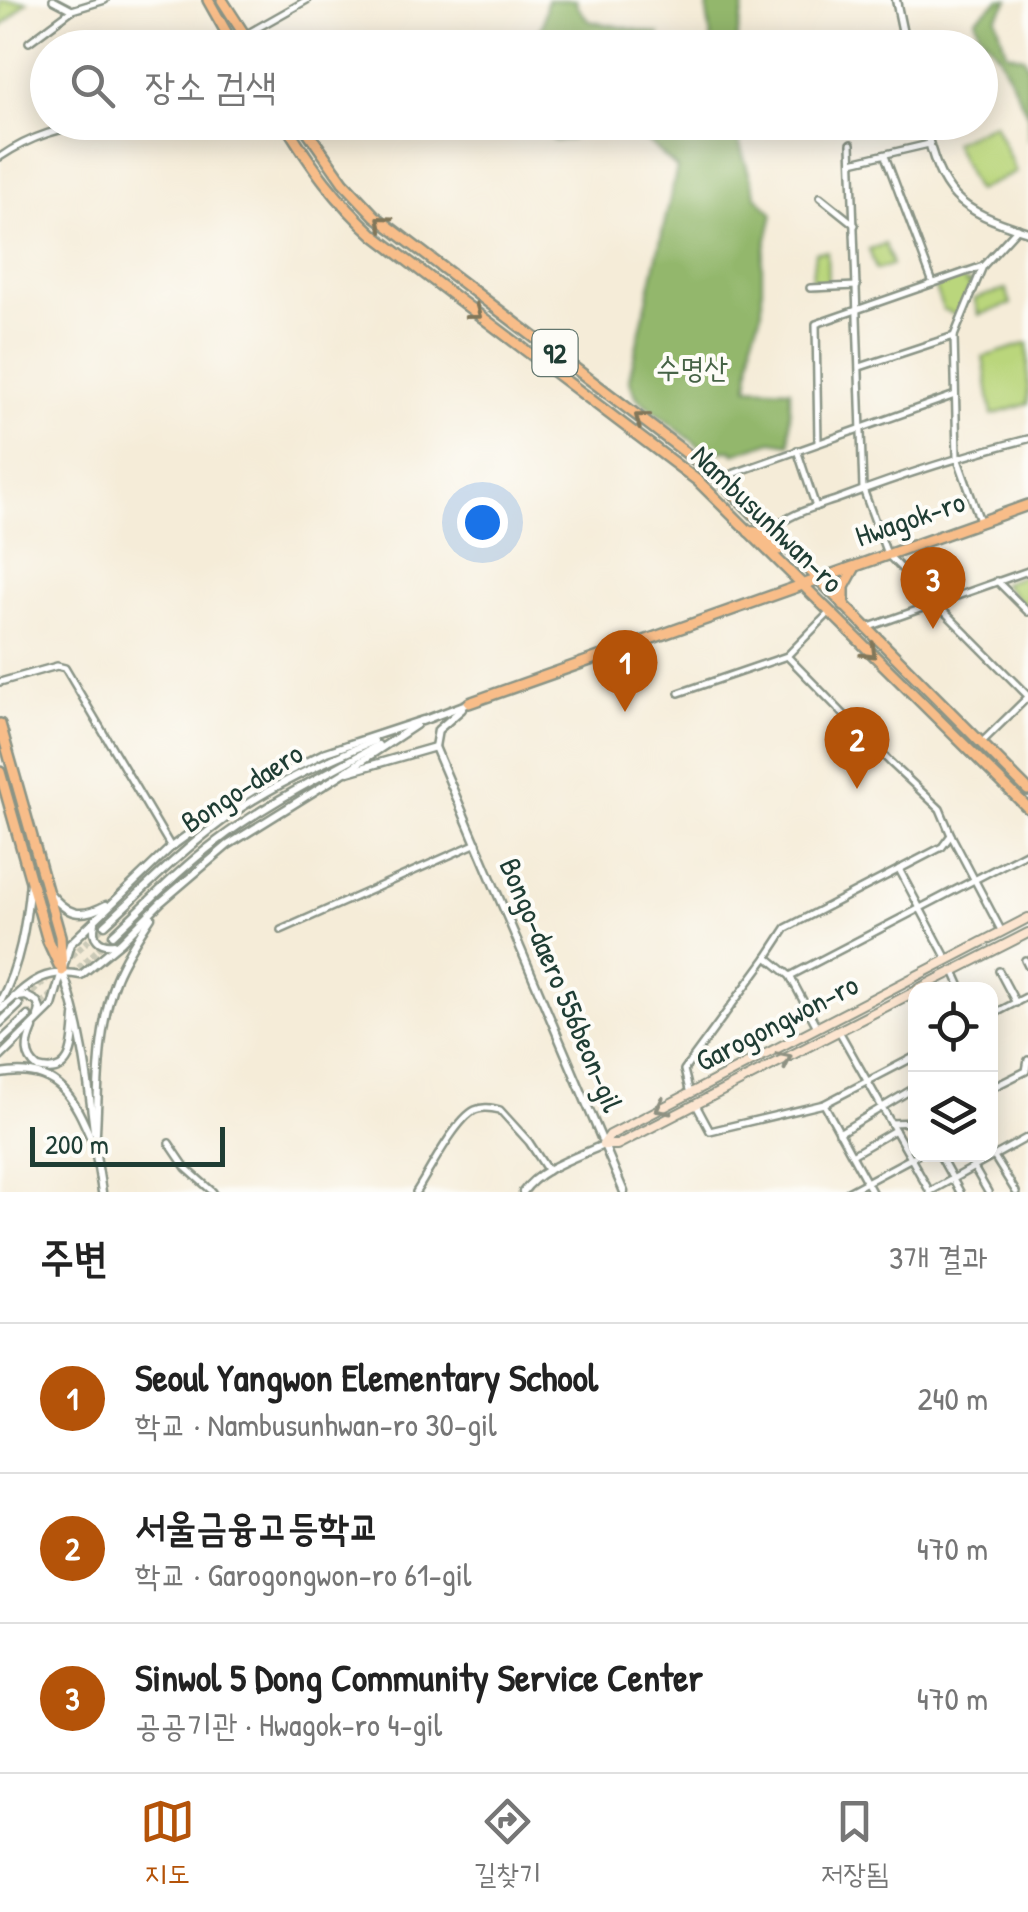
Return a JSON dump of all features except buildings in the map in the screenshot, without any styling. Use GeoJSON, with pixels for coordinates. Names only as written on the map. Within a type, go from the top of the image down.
{"type":"FeatureCollection","features":[{"type":"Feature","properties":{"kind":"main road"},"geometry":{"type":"LineString","coordinates":[[204,0],[224,30]]}},
{"type":"Feature","properties":{"kind":"main road"},"geometry":{"type":"LineString","coordinates":[[223,0],[242,30]]}},
{"type":"Feature","properties":{"kind":"main road","name":"Nambusunhwan-ro"},"geometry":{"type":"LineString","coordinates":[[296,140],[329,191],[374,236],[698,481],[1028,808]]}},
{"type":"Feature","properties":{"kind":"main road","name":"Nambusunhwan-ro"},"geometry":{"type":"LineString","coordinates":[[313,140],[342,182],[375,216],[718,479],[1028,790]]}},
{"type":"Feature","properties":{"kind":"main road","name":"Hwagok-ro"},"geometry":{"type":"LineString","coordinates":[[469,703],[1028,504]]}},
{"type":"Feature","properties":{"kind":"main road"},"geometry":{"type":"LineString","coordinates":[[749,532],[758,532],[779,550],[783,544]]}},
{"type":"Feature","properties":{"kind":"main road"},"geometry":{"type":"LineString","coordinates":[[844,606],[846,580],[858,564]]}},
{"type":"Feature","properties":{"kind":"main road"},"geometry":{"type":"LineString","coordinates":[[831,614],[836,606],[850,618],[855,617]]}},
{"type":"Feature","properties":{"kind":"main road"},"geometry":{"type":"LineString","coordinates":[[0,724],[60,936],[62,971]]}},
{"type":"Feature","properties":{"kind":"main road"},"geometry":{"type":"LineString","coordinates":[[0,772],[48,941],[62,971]]}},
{"type":"Feature","properties":{"kind":"main road","name":"Garogongwon-ro"},"geometry":{"type":"LineString","coordinates":[[908,995],[617,1146],[603,1144],[610,1135],[1028,918]]}},
{"type":"Feature","properties":{"kind":"main road","name":"Garogongwon-ro"},"geometry":{"type":"LineString","coordinates":[[933,982],[1028,933]]}},
{"type":"Feature","properties":{"kind":"street"},"geometry":{"type":"LineString","coordinates":[[53,0],[72,10]]}},
{"type":"Feature","properties":{"kind":"street"},"geometry":{"type":"LineString","coordinates":[[46,30],[72,10],[105,0]]}},
{"type":"Feature","properties":{"kind":"street"},"geometry":{"type":"LineString","coordinates":[[254,30],[307,0]]}},
{"type":"Feature","properties":{"kind":"street"},"geometry":{"type":"LineString","coordinates":[[896,0],[902,30]]}},
{"type":"Feature","properties":{"kind":"street"},"geometry":{"type":"LineString","coordinates":[[0,157],[32,140]]}},
{"type":"Feature","properties":{"kind":"street"},"geometry":{"type":"LineString","coordinates":[[928,140],[939,173],[958,200],[990,220],[1028,232]]}},
{"type":"Feature","properties":{"kind":"street"},"geometry":{"type":"LineString","coordinates":[[851,144],[864,490],[887,554],[1028,696],[981,742]]}},
{"type":"Feature","properties":{"kind":"street"},"geometry":{"type":"LineString","coordinates":[[852,162],[929,144]]}},
{"type":"Feature","properties":{"kind":"street"},"geometry":{"type":"LineString","coordinates":[[885,156],[933,282]]}},
{"type":"Feature","properties":{"kind":"street"},"geometry":{"type":"LineString","coordinates":[[820,197],[856,224]]}},
{"type":"Feature","properties":{"kind":"street"},"geometry":{"type":"LineString","coordinates":[[980,522],[957,457],[954,336],[982,266],[1018,228]]}},
{"type":"Feature","properties":{"kind":"street"},"geometry":{"type":"LineString","coordinates":[[818,443],[816,324],[982,266]]}},
{"type":"Feature","properties":{"kind":"street"},"geometry":{"type":"LineString","coordinates":[[810,288],[857,286]]}},
{"type":"Feature","properties":{"kind":"street"},"geometry":{"type":"LineString","coordinates":[[860,367],[954,336]]}},
{"type":"Feature","properties":{"kind":"street"},"geometry":{"type":"LineString","coordinates":[[718,479],[955,396]]}},
{"type":"Feature","properties":{"kind":"street"},"geometry":{"type":"LineString","coordinates":[[771,532],[783,520],[816,507],[957,457],[1028,438]]}},
{"type":"Feature","properties":{"kind":"street"},"geometry":{"type":"LineString","coordinates":[[797,450],[816,507]]}},
{"type":"Feature","properties":{"kind":"street"},"geometry":{"type":"LineString","coordinates":[[866,628],[1028,570]]}},
{"type":"Feature","properties":{"kind":"street"},"geometry":{"type":"LineString","coordinates":[[997,582],[1028,612]]}},
{"type":"Feature","properties":{"kind":"street"},"geometry":{"type":"LineString","coordinates":[[679,693],[786,656],[831,614]]}},
{"type":"Feature","properties":{"kind":"street"},"geometry":{"type":"LineString","coordinates":[[786,656],[940,809],[1002,932]]}},
{"type":"Feature","properties":{"kind":"street"},"geometry":{"type":"LineString","coordinates":[[0,682],[58,666],[65,668],[170,848]]}},
{"type":"Feature","properties":{"kind":"street"},"geometry":{"type":"LineString","coordinates":[[342,774],[435,747],[438,730],[469,703]]}},
{"type":"Feature","properties":{"kind":"street","name":"Bongo-daero"},"geometry":{"type":"LineString","coordinates":[[105,925],[179,856],[258,797],[329,759],[469,703]]}},
{"type":"Feature","properties":{"kind":"street"},"geometry":{"type":"LineString","coordinates":[[0,1057],[52,1006],[70,944],[170,848],[265,783],[326,752],[423,720]]}},
{"type":"Feature","properties":{"kind":"street"},"geometry":{"type":"LineString","coordinates":[[0,1010],[30,982],[62,971],[80,975],[228,845],[423,720]]}},
{"type":"Feature","properties":{"kind":"street","name":"Bongo-daero"},"geometry":{"type":"LineString","coordinates":[[113,936],[184,868],[252,816],[423,720]]}},
{"type":"Feature","properties":{"kind":"street","name":"Bongo-daero 556beon-gil"},"geometry":{"type":"LineString","coordinates":[[435,747],[624,1192]]}},
{"type":"Feature","properties":{"kind":"street"},"geometry":{"type":"LineString","coordinates":[[690,1094],[684,1070],[786,928],[942,847],[951,835]]}},
{"type":"Feature","properties":{"kind":"street","name":"Bongo-daero 556beon-gil"},"geometry":{"type":"LineString","coordinates":[[281,930],[477,843]]}},
{"type":"Feature","properties":{"kind":"street"},"geometry":{"type":"LineString","coordinates":[[790,976],[1028,852]]}},
{"type":"Feature","properties":{"kind":"street"},"geometry":{"type":"LineString","coordinates":[[899,869],[948,960]]}},
{"type":"Feature","properties":{"kind":"street"},"geometry":{"type":"LineString","coordinates":[[0,1002],[18,959],[31,876]]}},
{"type":"Feature","properties":{"kind":"street"},"geometry":{"type":"LineString","coordinates":[[48,890],[68,910],[83,914],[116,899]]}},
{"type":"Feature","properties":{"kind":"street"},"geometry":{"type":"LineString","coordinates":[[96,1150],[102,1036],[111,994],[124,961],[160,902]]}},
{"type":"Feature","properties":{"kind":"street"},"geometry":{"type":"LineString","coordinates":[[98,917],[93,932],[96,939],[106,945],[120,942]]}},
{"type":"Feature","properties":{"kind":"street"},"geometry":{"type":"LineString","coordinates":[[767,957],[790,976],[818,1028]]}},
{"type":"Feature","properties":{"kind":"street"},"geometry":{"type":"LineString","coordinates":[[62,971],[82,1045],[102,1192]]}},
{"type":"Feature","properties":{"kind":"street"},"geometry":{"type":"LineString","coordinates":[[954,971],[959,982]]}},
{"type":"Feature","properties":{"kind":"street"},"geometry":{"type":"LineString","coordinates":[[1000,971],[1016,1002]]}},
{"type":"Feature","properties":{"kind":"street"},"geometry":{"type":"LineString","coordinates":[[12,999],[26,996],[38,1002],[40,1015],[27,1044],[29,1057],[38,1068],[53,1070],[64,1064],[70,1054],[75,1009]]}},
{"type":"Feature","properties":{"kind":"street"},"geometry":{"type":"LineString","coordinates":[[998,1012],[1028,996]]}},
{"type":"Feature","properties":{"kind":"street"},"geometry":{"type":"LineString","coordinates":[[0,1023],[19,1006]]}},
{"type":"Feature","properties":{"kind":"street"},"geometry":{"type":"LineString","coordinates":[[0,1042],[28,1016]]}},
{"type":"Feature","properties":{"kind":"street"},"geometry":{"type":"LineString","coordinates":[[839,1031],[908,1152]]}},
{"type":"Feature","properties":{"kind":"street"},"geometry":{"type":"LineString","coordinates":[[696,1105],[710,1132],[824,1104],[908,1060]]}},
{"type":"Feature","properties":{"kind":"street"},"geometry":{"type":"LineString","coordinates":[[998,1085],[1027,1071],[1028,1060]]}},
{"type":"Feature","properties":{"kind":"street"},"geometry":{"type":"LineString","coordinates":[[0,1074],[33,1074],[61,1086],[70,1094],[96,1150]]}},
{"type":"Feature","properties":{"kind":"street"},"geometry":{"type":"LineString","coordinates":[[839,1132],[908,1091]]}},
{"type":"Feature","properties":{"kind":"street"},"geometry":{"type":"LineString","coordinates":[[824,1104],[872,1192]]}},
{"type":"Feature","properties":{"kind":"street"},"geometry":{"type":"LineString","coordinates":[[416,1192],[462,1120],[474,1110],[485,1108],[500,1110],[529,1142],[548,1171]]}},
{"type":"Feature","properties":{"kind":"street"},"geometry":{"type":"LineString","coordinates":[[891,1123],[908,1122]]}},
{"type":"Feature","properties":{"kind":"street"},"geometry":{"type":"LineString","coordinates":[[852,1154],[896,1130]]}},
{"type":"Feature","properties":{"kind":"street"},"geometry":{"type":"LineString","coordinates":[[998,1150],[1028,1137]]}},
{"type":"Feature","properties":{"kind":"street"},"geometry":{"type":"LineString","coordinates":[[169,1143],[186,1168],[212,1192]]}},
{"type":"Feature","properties":{"kind":"street","name":"Garogongwon-ro"},"geometry":{"type":"LineString","coordinates":[[523,1192],[548,1171],[603,1144]]}},
{"type":"Feature","properties":{"kind":"street"},"geometry":{"type":"LineString","coordinates":[[848,1192],[908,1161]]}},
{"type":"Feature","properties":{"kind":"street"},"geometry":{"type":"LineString","coordinates":[[914,1162],[930,1192],[979,1162]]}},
{"type":"Feature","properties":{"kind":"street"},"geometry":{"type":"LineString","coordinates":[[943,1162],[960,1192]]}},
{"type":"Feature","properties":{"kind":"street"},"geometry":{"type":"LineString","coordinates":[[972,1162],[988,1192]]}},
{"type":"Feature","properties":{"kind":"street"},"geometry":{"type":"LineString","coordinates":[[998,1162],[1016,1192]]}},
{"type":"Feature","properties":{"kind":"green space"},"geometry":{"type":"Polygon","coordinates":[[[0,0],[27,2],[0,28],[0,0]]]}},
{"type":"Feature","properties":{"kind":"green space"},"geometry":{"type":"Polygon","coordinates":[[[547,0],[576,0],[589,21],[637,30],[539,30],[547,0]]]}},
{"type":"Feature","properties":{"kind":"green space"},"geometry":{"type":"Polygon","coordinates":[[[709,0],[745,0],[739,30],[710,30],[709,0]]]}},
{"type":"Feature","properties":{"kind":"green space"},"geometry":{"type":"Polygon","coordinates":[[[999,0],[1009,0],[996,17],[1006,52],[1024,57],[1028,68],[1028,116],[998,54],[998,30],[979,30],[975,19],[999,0]]]}},
{"type":"Feature","properties":{"kind":"green space"},"geometry":{"type":"Polygon","coordinates":[[[998,132],[1016,172],[976,191],[953,142],[998,140],[998,132]]]}},
{"type":"Feature","properties":{"kind":"green space","name":"수명산"},"geometry":{"type":"Polygon","coordinates":[[[646,140],[738,140],[756,196],[773,214],[762,261],[762,310],[753,337],[748,387],[790,389],[790,444],[772,441],[734,454],[732,450],[705,451],[637,398],[629,379],[677,168],[646,140]]]}},
{"type":"Feature","properties":{"kind":"green space"},"geometry":{"type":"Polygon","coordinates":[[[885,244],[892,265],[876,270],[869,249],[885,244]]]}},
{"type":"Feature","properties":{"kind":"green space"},"geometry":{"type":"Polygon","coordinates":[[[827,251],[828,285],[811,285],[815,252],[827,251]]]}},
{"type":"Feature","properties":{"kind":"green space"},"geometry":{"type":"Polygon","coordinates":[[[963,276],[966,284],[973,282],[957,316],[943,309],[934,286],[963,276]]]}},
{"type":"Feature","properties":{"kind":"green space"},"geometry":{"type":"Polygon","coordinates":[[[1006,289],[1011,304],[979,315],[974,299],[1006,289]]]}},
{"type":"Feature","properties":{"kind":"green space"},"geometry":{"type":"Polygon","coordinates":[[[1028,343],[1028,404],[992,415],[983,357],[1028,343]]]}},
{"type":"Feature","properties":{"kind":"green space"},"geometry":{"type":"Polygon","coordinates":[[[1028,574],[1028,605],[1026,607],[1002,583],[1028,574]]]}},
{"type":"Feature","properties":{"kind":"tunnel"},"geometry":{"type":"LineString","coordinates":[[19,1005],[105,925]]}},
{"type":"Feature","properties":{"kind":"tunnel"},"geometry":{"type":"LineString","coordinates":[[72,974],[113,935]]}},
{"type":"Feature","properties":{"kind":"tunnel"},"geometry":{"type":"LineString","coordinates":[[28,1016],[56,990]]}},
{"type":"Feature","properties":{"kind":"place","name":"Sinwol 5 Dong Community Service Center"},"geometry":{"type":"Point","coordinates":[933,629]}},
{"type":"Feature","properties":{"kind":"place","name":"Seoul Yangwon Elementary School"},"geometry":{"type":"Point","coordinates":[625,712]}},
{"type":"Feature","properties":{"kind":"place","name":"서울금융고등학교"},"geometry":{"type":"Point","coordinates":[857,789]}}]}
